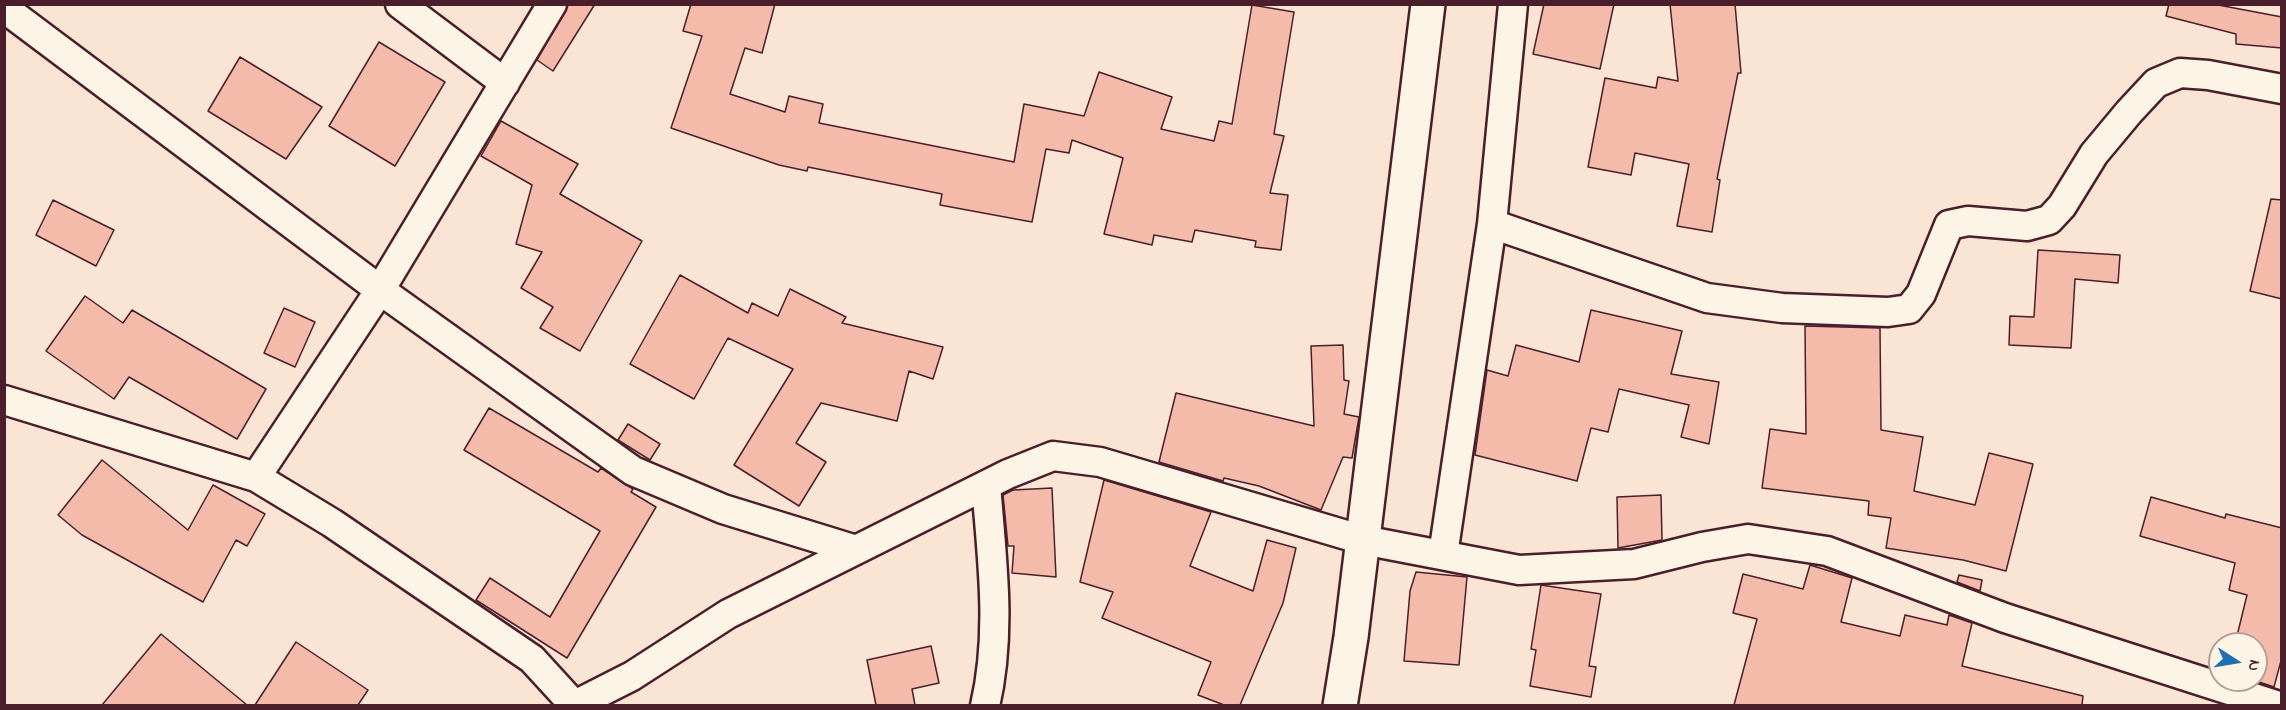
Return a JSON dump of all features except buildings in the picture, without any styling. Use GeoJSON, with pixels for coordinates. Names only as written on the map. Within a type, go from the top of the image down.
{"type":"FeatureCollection","features":[{"type":"Feature","properties":{"kind":"main road"},"geometry":{"type":"LineString","coordinates":[[1340,705],[1363,540],[1428,4]]}},
{"type":"Feature","properties":{"kind":"street"},"geometry":{"type":"LineString","coordinates":[[400,4],[505,83]]}},
{"type":"Feature","properties":{"kind":"street"},"geometry":{"type":"LineString","coordinates":[[256,477],[380,290],[552,4]]}},
{"type":"Feature","properties":{"kind":"street"},"geometry":{"type":"LineString","coordinates":[[1443,555],[1492,224],[1513,4]]}},
{"type":"Feature","properties":{"kind":"street"},"geometry":{"type":"LineString","coordinates":[[4,8],[380,290],[633,471],[723,509],[856,550]]}},
{"type":"Feature","properties":{"kind":"street"},"geometry":{"type":"LineString","coordinates":[[1492,224],[1707,298],[1782,308],[1888,312],[1909,309],[1921,294],[1949,225],[1968,221],[2027,226],[2049,220],[2062,206],[2094,153],[2156,83],[2180,73],[2208,75],[2282,88]]}},
{"type":"Feature","properties":{"kind":"street"},"geometry":{"type":"LineString","coordinates":[[4,400],[256,477],[332,523],[532,659],[575,705],[632,676],[728,614],[986,485],[1053,456],[1100,462],[1363,540],[1518,570],[1634,564],[1702,547],[1748,539],[1827,551],[2005,618],[2279,705]]}},
{"type":"Feature","properties":{"kind":"street"},"geometry":{"type":"LineString","coordinates":[[985,705],[992,678],[996,606],[986,485]]}}]}
